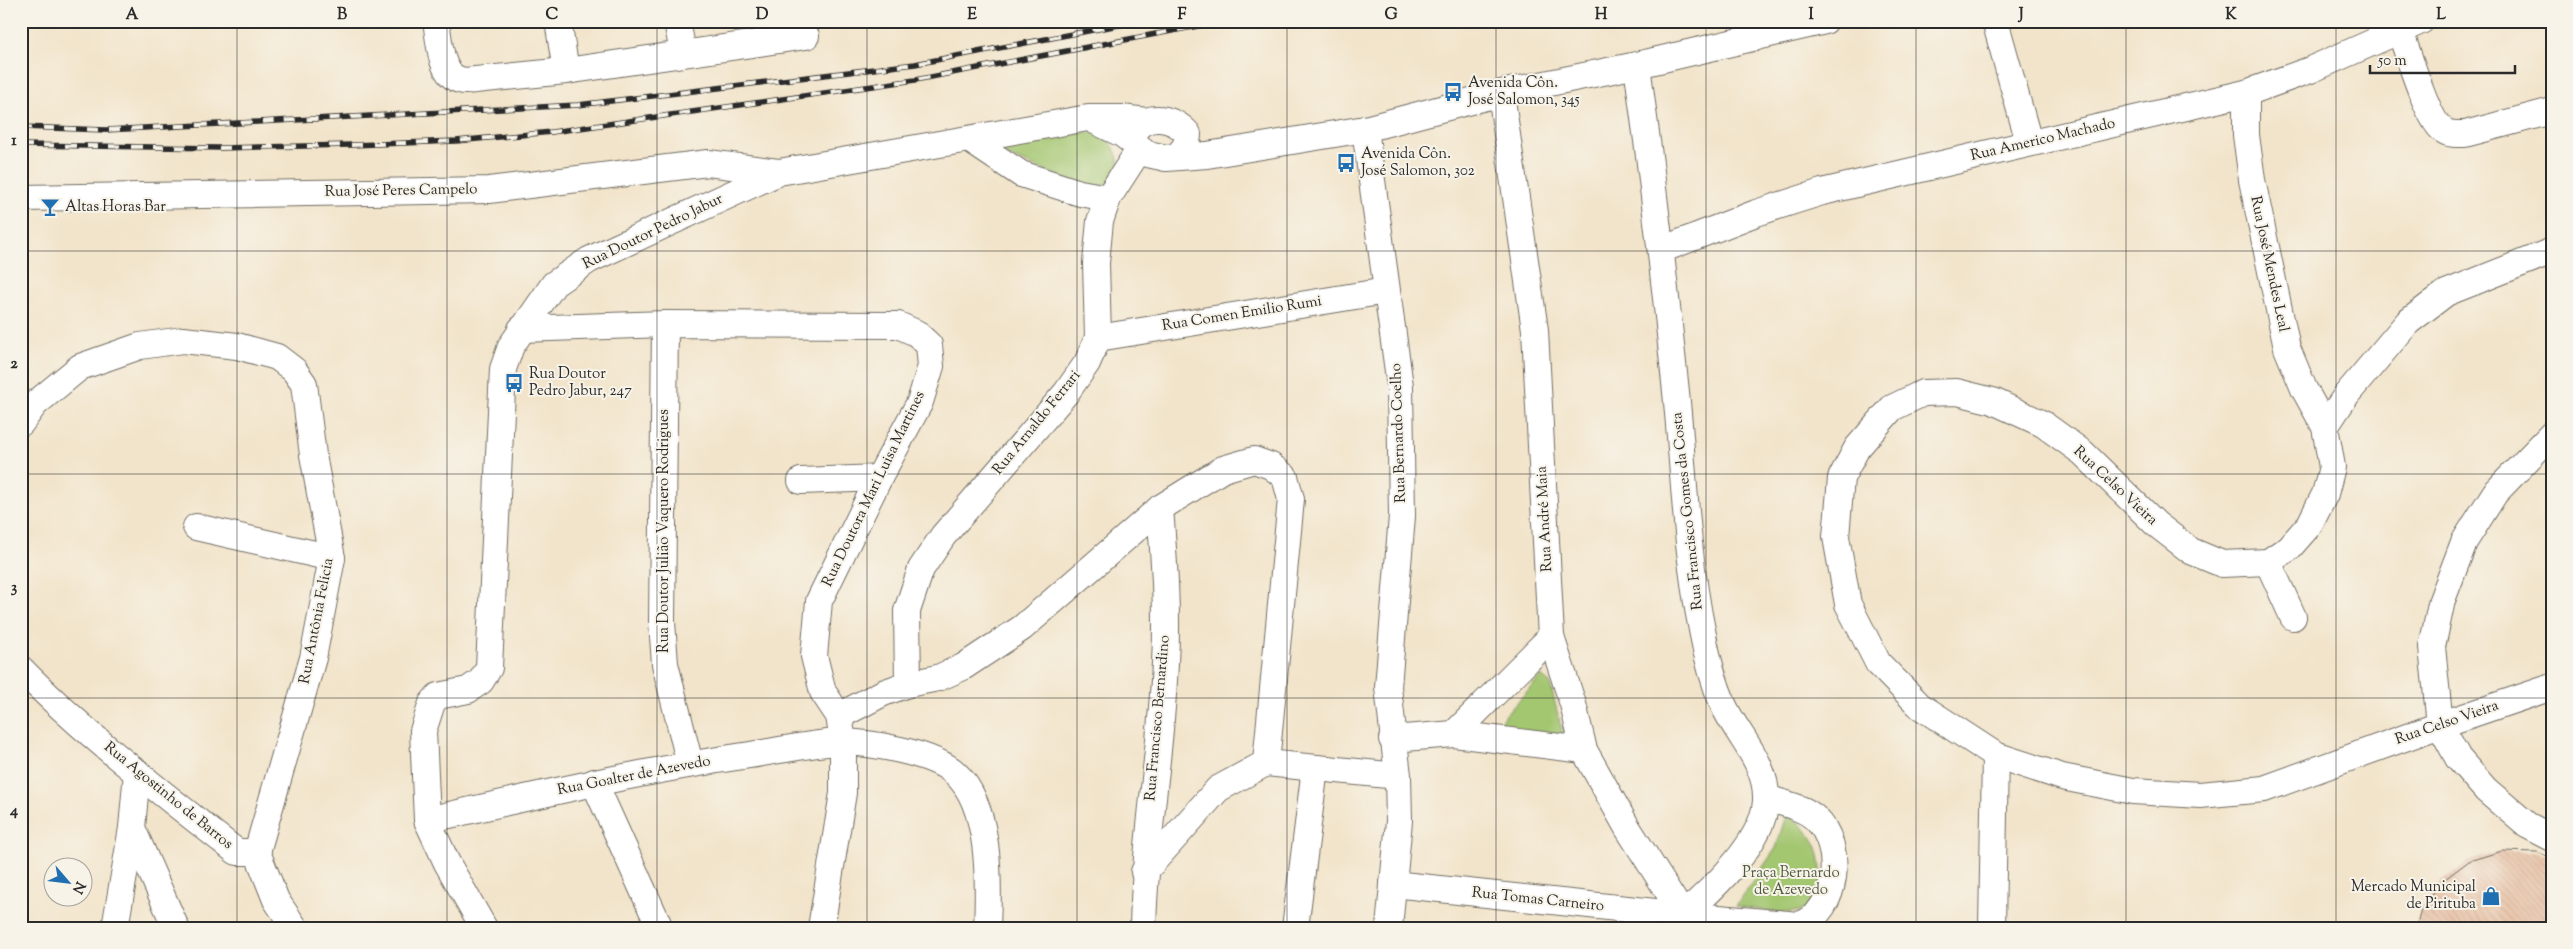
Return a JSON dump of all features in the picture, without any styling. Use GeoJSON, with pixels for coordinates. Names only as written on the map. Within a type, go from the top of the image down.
{"type":"FeatureCollection","features":[{"type":"Feature","properties":{"kind":"street"},"geometry":{"type":"LineString","coordinates":[[436,21],[446,71],[456,81],[566,71],[806,36]]}},
{"type":"Feature","properties":{"kind":"street"},"geometry":{"type":"LineString","coordinates":[[558,21],[566,71]]}},
{"type":"Feature","properties":{"kind":"street"},"geometry":{"type":"LineString","coordinates":[[677,21],[683,54]]}},
{"type":"Feature","properties":{"kind":"street"},"geometry":{"type":"LineString","coordinates":[[1088,118],[1110,127],[1137,147],[1159,158],[1207,155],[1365,129],[1502,93],[1637,65],[1826,21]]}},
{"type":"Feature","properties":{"kind":"street"},"geometry":{"type":"LineString","coordinates":[[1995,21],[2029,142]]}},
{"type":"Feature","properties":{"kind":"street"},"geometry":{"type":"LineString","coordinates":[[2411,26],[2431,114],[2443,131],[2451,134],[2465,134],[2552,111]]}},
{"type":"Feature","properties":{"kind":"street","name":"Rua Americo Machado"},"geometry":{"type":"LineString","coordinates":[[1661,250],[1756,213],[1822,192],[2029,142],[2246,93],[2310,70],[2411,26]]}},
{"type":"Feature","properties":{"kind":"street","name":"Rua Francisco Gomes da Costa"},"geometry":{"type":"LineString","coordinates":[[1637,65],[1661,250],[1690,549],[1702,631],[1723,704],[1756,759],[1764,778],[1766,798],[1765,814],[1741,855],[1727,872],[1683,915]]}},
{"type":"Feature","properties":{"kind":"street","name":"Rua André Maia"},"geometry":{"type":"LineString","coordinates":[[1502,93],[1535,330],[1551,637],[1573,704],[1584,750],[1627,827],[1683,915]]}},
{"type":"Feature","properties":{"kind":"street","name":"Rua José Mendes Leal"},"geometry":{"type":"LineString","coordinates":[[2246,93],[2246,135],[2252,180],[2287,348],[2304,389],[2325,427]]}},
{"type":"Feature","properties":{"kind":"street","name":"Rua Doutor Pedro Jabur"},"geometry":{"type":"LineString","coordinates":[[427,820],[423,731],[432,703],[438,696],[468,690],[481,681],[489,668],[504,369],[511,346],[521,329],[554,284],[588,260],[779,172],[1088,118],[1122,118],[1146,121]]}},
{"type":"Feature","properties":{"kind":"street"},"geometry":{"type":"LineString","coordinates":[[1137,147],[1134,133],[1146,121],[1157,119],[1173,123],[1188,134],[1235,149]]}},
{"type":"Feature","properties":{"kind":"street","name":"Rua Bernardo Coelho"},"geometry":{"type":"LineString","coordinates":[[1365,129],[1400,386],[1402,516],[1388,687],[1392,739],[1398,776],[1399,821],[1389,928]]}},
{"type":"Feature","properties":{"kind":"street"},"geometry":{"type":"LineString","coordinates":[[1176,157],[1186,146],[1188,134]]}},
{"type":"Feature","properties":{"kind":"street"},"geometry":{"type":"LineString","coordinates":[[970,140],[1021,174],[1080,193],[1108,198]]}},
{"type":"Feature","properties":{"kind":"street","name":"Rua Arnaldo Ferrari"},"geometry":{"type":"LineString","coordinates":[[908,684],[907,610],[921,569],[943,536],[1066,392],[1087,362],[1098,338],[1096,262],[1100,221],[1108,198],[1137,147]]}},
{"type":"Feature","properties":{"kind":"street","name":"Rua José Peres Campelo"},"geometry":{"type":"LineString","coordinates":[[21,198],[489,190],[708,163],[779,172]]}},
{"type":"Feature","properties":{"kind":"street"},"geometry":{"type":"LineString","coordinates":[[2293,617],[2268,562],[2288,548],[2310,524],[2325,494],[2332,467],[2325,427],[2352,387],[2408,322],[2446,293],[2552,251]]}},
{"type":"Feature","properties":{"kind":"street","name":"Rua Comen Emilio Rumi"},"geometry":{"type":"LineString","coordinates":[[1098,338],[1386,290]]}},
{"type":"Feature","properties":{"kind":"street","name":"Rua Doutora Mari Luisa Martines"},"geometry":{"type":"LineString","coordinates":[[521,329],[665,324],[898,325],[916,333],[929,345],[931,366],[920,402],[879,478],[819,601],[814,656],[824,692],[839,716],[843,742],[843,793],[821,928]]}},
{"type":"Feature","properties":{"kind":"street","name":"Rua Doutor Julião Vaquero Rodrigues"},"geometry":{"type":"LineString","coordinates":[[665,324],[662,622],[664,664],[690,764]]}},
{"type":"Feature","properties":{"kind":"street","name":"Rua Antônia Felicia"},"geometry":{"type":"LineString","coordinates":[[21,423],[35,404],[80,367],[140,346],[183,340],[237,346],[277,358],[294,370],[304,384],[313,454],[332,558],[313,658],[258,852]]}},
{"type":"Feature","properties":{"kind":"street","name":"Rua Celso Vieira"},"geometry":{"type":"LineString","coordinates":[[2268,562],[2222,564],[2190,551],[2156,524],[2083,453],[2043,424],[1993,401],[1956,392],[1923,393],[1892,408],[1857,448],[1841,478],[1836,537],[1848,604],[1878,663],[1920,706],[1995,755],[2062,776],[2133,791],[2200,795],[2264,789],[2440,724],[2552,687]]}},
{"type":"Feature","properties":{"kind":"street"},"geometry":{"type":"LineString","coordinates":[[2552,434],[2495,493],[2464,542],[2442,600],[2432,647],[2440,724],[2458,758],[2486,790],[2527,825],[2552,838]]}},
{"type":"Feature","properties":{"kind":"street"},"geometry":{"type":"LineString","coordinates":[[839,716],[883,693],[908,684],[938,678],[963,667],[1022,628],[1160,508],[1223,470],[1254,460],[1271,466],[1285,477],[1291,499],[1266,762]]}},
{"type":"Feature","properties":{"kind":"street"},"geometry":{"type":"LineString","coordinates":[[801,481],[879,478]]}},
{"type":"Feature","properties":{"kind":"street","name":"Rua Francisco Bernardino"},"geometry":{"type":"LineString","coordinates":[[1143,928],[1144,872],[1165,663],[1166,579],[1160,508]]}},
{"type":"Feature","properties":{"kind":"street"},"geometry":{"type":"LineString","coordinates":[[196,527],[332,558]]}},
{"type":"Feature","properties":{"kind":"street"},"geometry":{"type":"LineString","coordinates":[[1454,734],[1551,637]]}},
{"type":"Feature","properties":{"kind":"street","name":"Rua Agostinho de Barros"},"geometry":{"type":"LineString","coordinates":[[21,669],[32,696],[137,772],[237,852],[258,852]]}},
{"type":"Feature","properties":{"kind":"street"},"geometry":{"type":"LineString","coordinates":[[1392,739],[1454,734],[1584,750]]}},
{"type":"Feature","properties":{"kind":"street","name":"Rua Goalter de Azevedo"},"geometry":{"type":"LineString","coordinates":[[427,820],[594,782],[690,764],[843,742],[892,748],[938,762],[955,773],[971,793],[981,820],[989,893],[987,928]]}},
{"type":"Feature","properties":{"kind":"street"},"geometry":{"type":"LineString","coordinates":[[1992,928],[1995,755]]}},
{"type":"Feature","properties":{"kind":"street"},"geometry":{"type":"LineString","coordinates":[[1144,872],[1218,789],[1266,762],[1398,776]]}},
{"type":"Feature","properties":{"kind":"street"},"geometry":{"type":"LineString","coordinates":[[1295,928],[1315,768]]}},
{"type":"Feature","properties":{"kind":"street"},"geometry":{"type":"LineString","coordinates":[[115,928],[132,828],[137,772]]}},
{"type":"Feature","properties":{"kind":"street"},"geometry":{"type":"LineString","coordinates":[[594,782],[660,928]]}},
{"type":"Feature","properties":{"kind":"street"},"geometry":{"type":"LineString","coordinates":[[1683,915],[1799,925],[1808,922],[1818,914],[1828,896],[1833,876],[1832,848],[1826,831],[1816,818],[1794,806],[1766,798]]}},
{"type":"Feature","properties":{"kind":"street"},"geometry":{"type":"LineString","coordinates":[[427,820],[447,863],[484,928]]}},
{"type":"Feature","properties":{"kind":"street"},"geometry":{"type":"LineString","coordinates":[[132,828],[176,928]]}},
{"type":"Feature","properties":{"kind":"street"},"geometry":{"type":"LineString","coordinates":[[258,852],[276,900],[295,928]]}},
{"type":"Feature","properties":{"kind":"street","name":"Rua Tomas Carneiro"},"geometry":{"type":"LineString","coordinates":[[1393,884],[1683,915]]}},
{"type":"Feature","properties":{"kind":"green space"},"geometry":{"type":"Polygon","coordinates":[[[1096,132],[1112,145],[1119,164],[1107,184],[1091,189],[991,149],[1075,133],[1096,132]]]}},
{"type":"Feature","properties":{"kind":"green space"},"geometry":{"type":"Polygon","coordinates":[[[1541,676],[1550,683],[1563,735],[1492,730],[1541,676]]]}},
{"type":"Feature","properties":{"kind":"green space","name":"Praça Bernardo de Azevedo"},"geometry":{"type":"Polygon","coordinates":[[[1786,815],[1791,815],[1801,825],[1817,847],[1822,888],[1803,911],[1779,913],[1736,906],[1776,848],[1786,815]]]}},
{"type":"Feature","properties":{"kind":"building","name":"Mercado Municipal de Pirituba"},"geometry":{"type":"Polygon","coordinates":[[[2502,851],[2537,852],[2552,858],[2552,928],[2416,928],[2421,910],[2441,882],[2469,861],[2502,851]]]}},
{"type":"Feature","properties":{"kind":"railway"},"geometry":{"type":"LineString","coordinates":[[21,127],[106,130],[578,105],[915,64],[1140,21]]}},
{"type":"Feature","properties":{"kind":"railway"},"geometry":{"type":"LineString","coordinates":[[21,145],[220,148],[352,145],[456,141],[552,132],[915,80],[1224,21]]}},
{"type":"Feature","properties":{"kind":"place","name":"Avenida Côn. José Salomon, 345"},"geometry":{"type":"Point","coordinates":[1453,92]}},
{"type":"Feature","properties":{"kind":"place","name":"Avenida Côn. José Salomon, 302"},"geometry":{"type":"Point","coordinates":[1346,163]}},
{"type":"Feature","properties":{"kind":"place","name":"Altas Horas Bar"},"geometry":{"type":"Point","coordinates":[50,207]}},
{"type":"Feature","properties":{"kind":"place","name":"Rua Doutor Pedro Jabur, 247"},"geometry":{"type":"Point","coordinates":[514,383]}},
{"type":"Feature","properties":{"kind":"place","name":"Mercado Municipal de Pirituba"},"geometry":{"type":"Point","coordinates":[2491,896]}}]}
